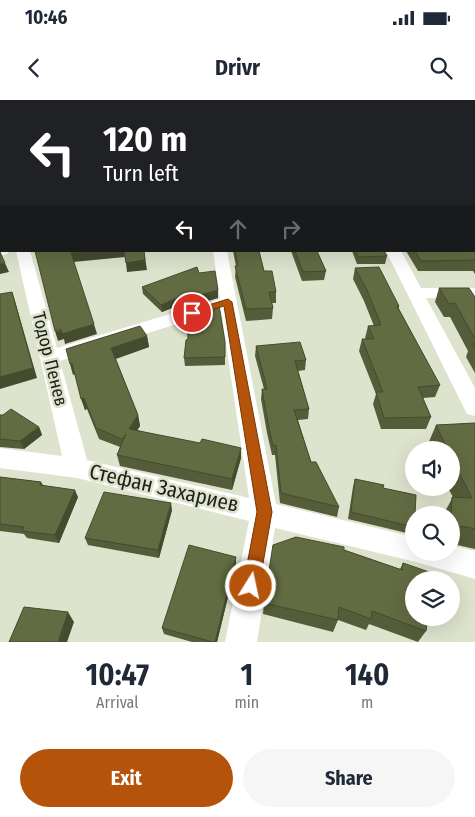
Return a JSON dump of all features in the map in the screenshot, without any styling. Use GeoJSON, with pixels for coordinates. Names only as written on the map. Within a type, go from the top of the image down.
{"type":"FeatureCollection","features":[{"type":"Feature","properties":{"kind":"street","name":"Тодор Пенев"},"geometry":{"type":"LineString","coordinates":[[23,252],[77,468]]}},
{"type":"Feature","properties":{"kind":"street"},"geometry":{"type":"LineString","coordinates":[[220,252],[264,512],[241,642]]}},
{"type":"Feature","properties":{"kind":"street"},"geometry":{"type":"LineString","coordinates":[[394,252],[475,408]]}},
{"type":"Feature","properties":{"kind":"street"},"geometry":{"type":"LineString","coordinates":[[414,293],[475,293]]}},
{"type":"Feature","properties":{"kind":"street"},"geometry":{"type":"LineString","coordinates":[[50,357],[228,302]]}},
{"type":"Feature","properties":{"kind":"street","name":"Стефан Захариев"},"geometry":{"type":"LineString","coordinates":[[0,458],[77,468],[405,548]]}},
{"type":"Feature","properties":{"kind":"street"},"geometry":{"type":"LineString","coordinates":[[459,561],[475,565]]}},
{"type":"Feature","properties":{"kind":"building"},"geometry":{"type":"Polygon","coordinates":[[[0,252],[5,263],[0,264],[0,252]]]}},
{"type":"Feature","properties":{"kind":"building"},"geometry":{"type":"Polygon","coordinates":[[[35,252],[79,252],[71,253],[94,324],[62,334],[61,329],[55,331],[35,252]]]}},
{"type":"Feature","properties":{"kind":"building"},"geometry":{"type":"Polygon","coordinates":[[[124,252],[144,252],[145,260],[126,263],[124,252]]]}},
{"type":"Feature","properties":{"kind":"building"},"geometry":{"type":"Polygon","coordinates":[[[235,252],[259,252],[264,271],[272,271],[276,292],[269,292],[273,308],[246,309],[235,266],[238,266],[235,252]]]}},
{"type":"Feature","properties":{"kind":"building"},"geometry":{"type":"Polygon","coordinates":[[[295,252],[317,252],[326,271],[303,272],[295,252]]]}},
{"type":"Feature","properties":{"kind":"building"},"geometry":{"type":"Polygon","coordinates":[[[356,252],[385,252],[387,256],[358,257],[356,252]]]}},
{"type":"Feature","properties":{"kind":"building"},"geometry":{"type":"Polygon","coordinates":[[[416,252],[475,252],[475,260],[421,261],[416,252]]]}},
{"type":"Feature","properties":{"kind":"building"},"geometry":{"type":"Polygon","coordinates":[[[197,267],[199,273],[215,271],[218,290],[187,299],[186,294],[161,305],[142,287],[197,267]]]}},
{"type":"Feature","properties":{"kind":"building"},"geometry":{"type":"Polygon","coordinates":[[[379,267],[399,306],[397,306],[440,385],[418,387],[431,417],[384,418],[376,392],[383,392],[362,339],[374,339],[368,326],[381,325],[367,290],[355,268],[379,267]]]}},
{"type":"Feature","properties":{"kind":"building"},"geometry":{"type":"Polygon","coordinates":[[[439,288],[469,288],[475,297],[475,339],[455,303],[449,304],[439,288]]]}},
{"type":"Feature","properties":{"kind":"building"},"geometry":{"type":"Polygon","coordinates":[[[12,292],[33,368],[0,377],[0,294],[12,292]]]}},
{"type":"Feature","properties":{"kind":"building"},"geometry":{"type":"Polygon","coordinates":[[[219,305],[225,342],[225,357],[184,358],[186,340],[188,339],[187,315],[219,305]]]}},
{"type":"Feature","properties":{"kind":"building"},"geometry":{"type":"Polygon","coordinates":[[[140,326],[147,336],[111,348],[138,415],[129,429],[200,443],[202,439],[241,448],[232,479],[117,455],[126,434],[122,439],[96,428],[84,398],[81,399],[72,363],[70,364],[66,349],[140,326]]]}},
{"type":"Feature","properties":{"kind":"building"},"geometry":{"type":"Polygon","coordinates":[[[300,342],[306,360],[295,361],[309,409],[294,410],[311,462],[316,462],[339,507],[281,493],[276,445],[273,446],[262,389],[267,389],[256,346],[300,342]]]}},
{"type":"Feature","properties":{"kind":"building"},"geometry":{"type":"Polygon","coordinates":[[[11,409],[39,427],[20,441],[0,439],[0,415],[11,409]]]}},
{"type":"Feature","properties":{"kind":"building"},"geometry":{"type":"Polygon","coordinates":[[[475,423],[475,529],[462,526],[460,527],[460,506],[452,506],[452,497],[472,498],[460,475],[460,441],[444,441],[436,425],[475,423]]]}},
{"type":"Feature","properties":{"kind":"building"},"geometry":{"type":"Polygon","coordinates":[[[0,477],[41,482],[40,485],[75,490],[55,535],[22,531],[24,527],[0,524],[0,477]]]}},
{"type":"Feature","properties":{"kind":"building"},"geometry":{"type":"Polygon","coordinates":[[[355,479],[384,485],[383,488],[405,493],[405,496],[416,496],[415,506],[405,506],[405,525],[351,512],[355,479]]]}},
{"type":"Feature","properties":{"kind":"building"},"geometry":{"type":"Polygon","coordinates":[[[104,492],[171,503],[158,550],[85,538],[104,492]]]}},
{"type":"Feature","properties":{"kind":"building"},"geometry":{"type":"Polygon","coordinates":[[[296,537],[344,547],[344,550],[402,570],[403,563],[426,571],[405,571],[405,623],[372,611],[371,619],[339,607],[338,620],[264,603],[273,545],[296,537]]]}},
{"type":"Feature","properties":{"kind":"building"},"geometry":{"type":"Polygon","coordinates":[[[189,545],[236,557],[215,642],[162,628],[189,545]]]}},
{"type":"Feature","properties":{"kind":"building"},"geometry":{"type":"Polygon","coordinates":[[[24,607],[68,612],[58,642],[9,642],[24,607]]]}},
{"type":"Feature","properties":{"kind":"building"},"geometry":{"type":"Polygon","coordinates":[[[412,626],[427,626],[426,631],[412,626]]]}},
{"type":"Feature","properties":{"kind":"route"},"geometry":{"type":"LineString","coordinates":[[192,313],[228,302],[264,512],[251,586]]}}]}
